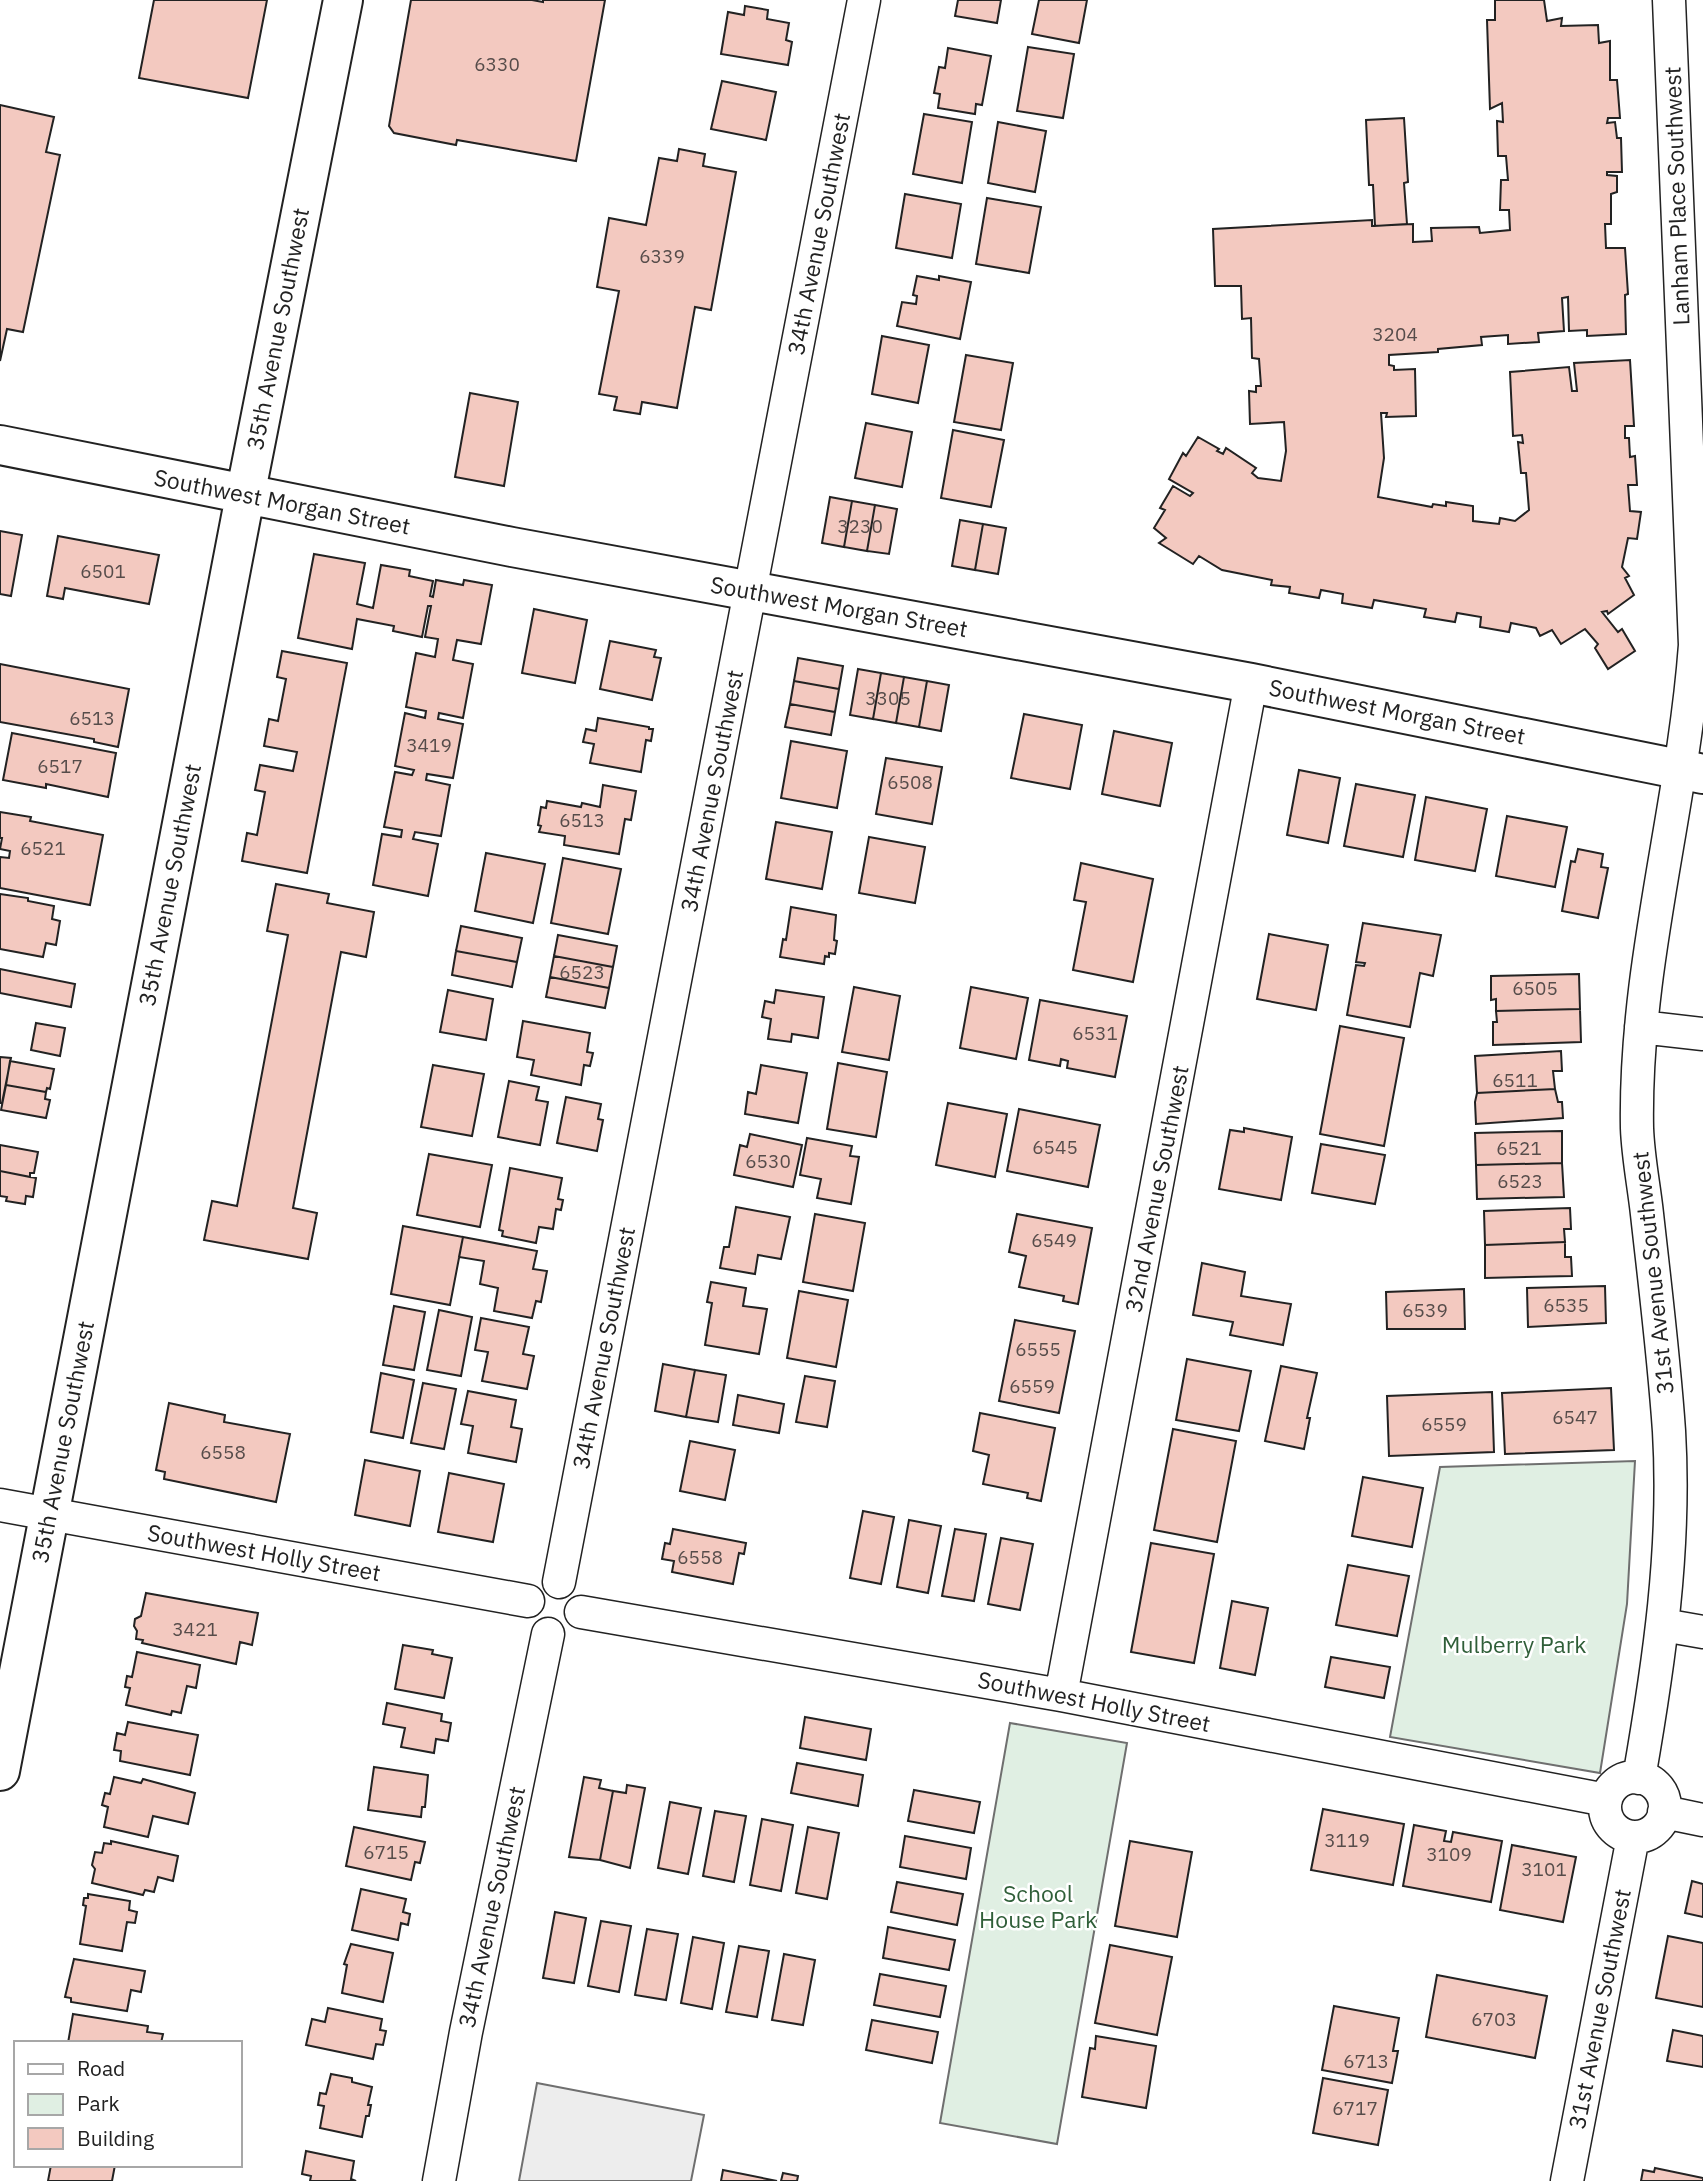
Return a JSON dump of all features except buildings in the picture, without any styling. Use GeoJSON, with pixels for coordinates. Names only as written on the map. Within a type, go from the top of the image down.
{"type":"FeatureCollection","features":[{"type":"Feature","properties":{"kind":"main road","name":"35th Avenue Southwest"},"geometry":{"type":"LineString","coordinates":[[0,1771],[343,0]]}},
{"type":"Feature","properties":{"kind":"main road","name":"Southwest Morgan Street"},"geometry":{"type":"LineString","coordinates":[[0,445],[245,496],[1251,683],[1695,775]]}},
{"type":"Feature","properties":{"kind":"street","name":"34th Avenue Southwest"},"geometry":{"type":"LineString","coordinates":[[559,1582],[864,0]]}},
{"type":"Feature","properties":{"kind":"street","name":"Lanham Place Southwest"},"geometry":{"type":"LineString","coordinates":[[1670,0],[1695,645],[1691,698],[1695,775]]}},
{"type":"Feature","properties":{"kind":"street","name":"32nd Avenue Southwest"},"geometry":{"type":"LineString","coordinates":[[1061,1695],[1251,683]]}},
{"type":"Feature","properties":{"kind":"street","name":"31st Avenue Southwest"},"geometry":{"type":"LineString","coordinates":[[1639,1778],[1664,1625],[1672,1516],[1669,1430],[1637,1131],[1641,1027],[1649,953],[1695,775]]}},
{"type":"Feature","properties":{"kind":"street"},"geometry":{"type":"LineString","coordinates":[[1641,1027],[1703,1034]]}},
{"type":"Feature","properties":{"kind":"street","name":"Southwest Holly Street"},"geometry":{"type":"LineString","coordinates":[[0,1505],[528,1601]]}},
{"type":"Feature","properties":{"kind":"street"},"geometry":{"type":"LineString","coordinates":[[547,1582],[559,1582],[573,1589],[578,1596],[581,1612],[577,1623],[563,1634],[548,1634],[532,1624],[527,1608],[528,1601],[532,1591],[538,1586],[547,1582]]}},
{"type":"Feature","properties":{"kind":"street","name":"Southwest Holly Street"},"geometry":{"type":"LineString","coordinates":[[581,1612],[1061,1695],[1606,1800]]}},
{"type":"Feature","properties":{"kind":"street"},"geometry":{"type":"LineString","coordinates":[[1664,1625],[1703,1632]]}},
{"type":"Feature","properties":{"kind":"street","name":"34th Avenue Southwest"},"geometry":{"type":"LineString","coordinates":[[439,2181],[466,2032],[548,1634]]}},
{"type":"Feature","properties":{"kind":"street"},"geometry":{"type":"LineString","coordinates":[[1639,1778],[1653,1783],[1659,1790],[1664,1798],[1664,1812],[1660,1825],[1653,1832],[1633,1838],[1614,1829],[1605,1811],[1606,1800],[1617,1783],[1625,1779],[1639,1778]]}},
{"type":"Feature","properties":{"kind":"street"},"geometry":{"type":"LineString","coordinates":[[1664,1812],[1703,1820]]}},
{"type":"Feature","properties":{"kind":"street","name":"31st Avenue Southwest"},"geometry":{"type":"LineString","coordinates":[[1567,2181],[1633,1838]]}},
{"type":"Feature","properties":{"kind":"green space","name":"Mulberry Park"},"geometry":{"type":"Polygon","coordinates":[[[1635,1461],[1627,1604],[1600,1773],[1390,1737],[1440,1467],[1635,1461]]]}},
{"type":"Feature","properties":{"kind":"green space","name":"School House Park"},"geometry":{"type":"Polygon","coordinates":[[[1010,1723],[1127,1743],[1057,2144],[940,2123],[1010,1723]]]}},
{"type":"Feature","properties":{"kind":"shaded area"},"geometry":{"type":"Polygon","coordinates":[[[537,2083],[704,2115],[691,2181],[519,2181],[537,2083]]]}}]}
